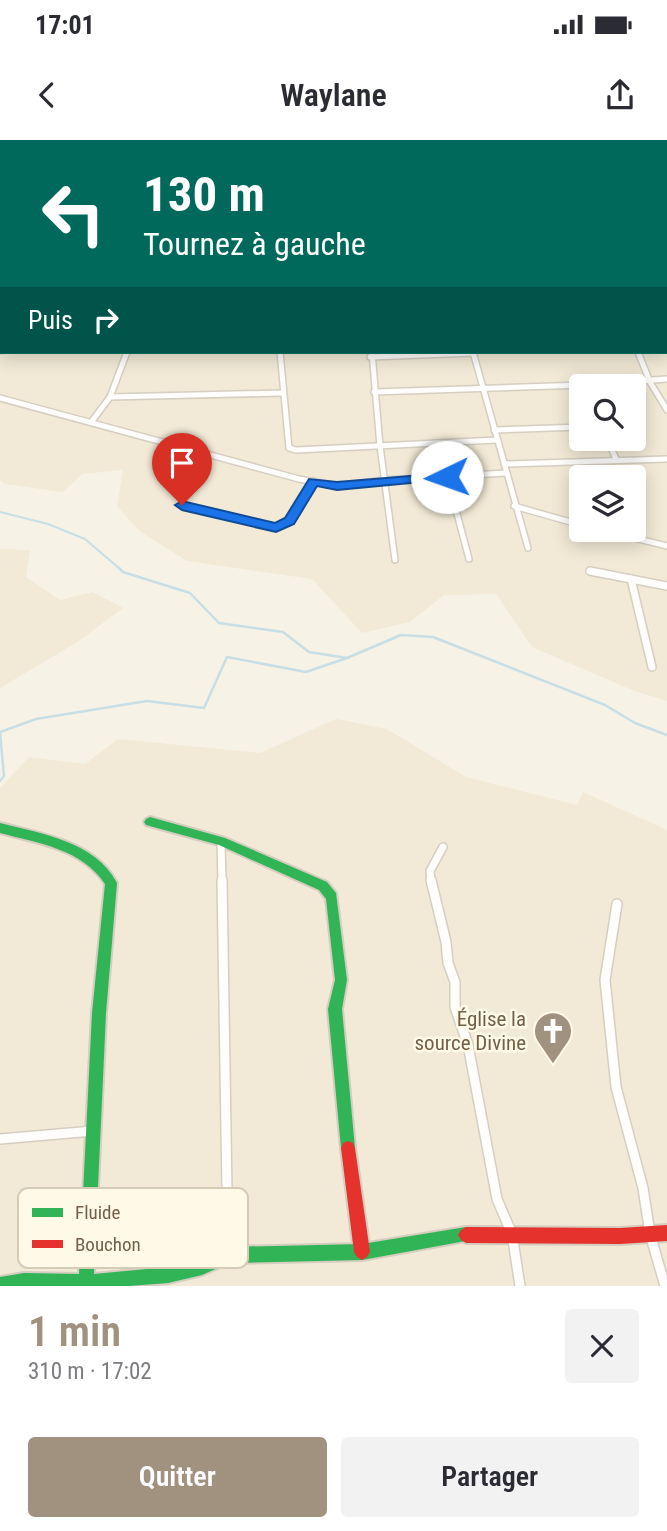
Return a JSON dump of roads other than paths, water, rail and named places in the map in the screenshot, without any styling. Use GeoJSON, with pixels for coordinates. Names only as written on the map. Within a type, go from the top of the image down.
{"type":"FeatureCollection","features":[{"type":"Feature","properties":{"kind":"street"},"geometry":{"type":"LineString","coordinates":[[92,421],[110,397],[126,354]]}},
{"type":"Feature","properties":{"kind":"street"},"geometry":{"type":"LineString","coordinates":[[280,354],[289,447],[296,450],[497,440]]}},
{"type":"Feature","properties":{"kind":"street"},"geometry":{"type":"LineString","coordinates":[[371,354],[395,560]]}},
{"type":"Feature","properties":{"kind":"street"},"geometry":{"type":"LineString","coordinates":[[474,354],[514,506],[528,548]]}},
{"type":"Feature","properties":{"kind":"street"},"geometry":{"type":"LineString","coordinates":[[639,354],[650,382],[667,410]]}},
{"type":"Feature","properties":{"kind":"street"},"geometry":{"type":"LineString","coordinates":[[646,382],[667,379]]}},
{"type":"Feature","properties":{"kind":"street"},"geometry":{"type":"LineString","coordinates":[[374,392],[569,386]]}},
{"type":"Feature","properties":{"kind":"street"},"geometry":{"type":"LineString","coordinates":[[110,397],[284,393]]}},
{"type":"Feature","properties":{"kind":"street"},"geometry":{"type":"LineString","coordinates":[[0,398],[337,486],[384,480],[506,473]]}},
{"type":"Feature","properties":{"kind":"street"},"geometry":{"type":"LineString","coordinates":[[494,430],[569,427]]}},
{"type":"Feature","properties":{"kind":"street"},"geometry":{"type":"LineString","coordinates":[[612,451],[616,459]]}},
{"type":"Feature","properties":{"kind":"street"},"geometry":{"type":"LineString","coordinates":[[504,464],[667,458]]}},
{"type":"Feature","properties":{"kind":"street"},"geometry":{"type":"LineString","coordinates":[[447,477],[469,559]]}},
{"type":"Feature","properties":{"kind":"street"},"geometry":{"type":"LineString","coordinates":[[182,505],[276,527],[289,521],[313,481]]}},
{"type":"Feature","properties":{"kind":"street"},"geometry":{"type":"LineString","coordinates":[[514,506],[569,522]]}},
{"type":"Feature","properties":{"kind":"street"},"geometry":{"type":"LineString","coordinates":[[646,541],[667,546]]}},
{"type":"Feature","properties":{"kind":"street"},"geometry":{"type":"LineString","coordinates":[[590,570],[667,586]]}},
{"type":"Feature","properties":{"kind":"street"},"geometry":{"type":"LineString","coordinates":[[631,579],[652,667]]}},
{"type":"Feature","properties":{"kind":"street"},"geometry":{"type":"LineString","coordinates":[[150,822],[221,841],[323,886],[332,897],[341,981],[335,1009],[336,1031],[350,1172],[362,1252]]}},
{"type":"Feature","properties":{"kind":"street"},"geometry":{"type":"LineString","coordinates":[[0,828],[91,861],[104,870],[111,883],[99,1013],[90,1188]]}},
{"type":"Feature","properties":{"kind":"street"},"geometry":{"type":"LineString","coordinates":[[221,841],[227,1188]]}},
{"type":"Feature","properties":{"kind":"street"},"geometry":{"type":"LineString","coordinates":[[443,847],[430,871],[430,878],[446,942],[448,962],[455,982],[456,1007],[468,1045],[497,1199],[512,1234],[520,1286]]}},
{"type":"Feature","properties":{"kind":"street"},"geometry":{"type":"LineString","coordinates":[[617,904],[605,980],[616,1087],[643,1188],[650,1234],[665,1286]]}},
{"type":"Feature","properties":{"kind":"street"},"geometry":{"type":"LineString","coordinates":[[0,1139],[93,1131]]}},
{"type":"Feature","properties":{"kind":"street"},"geometry":{"type":"LineString","coordinates":[[248,1255],[362,1252],[471,1234],[620,1236],[667,1233]]}},
{"type":"Feature","properties":{"kind":"street"},"geometry":{"type":"LineString","coordinates":[[0,1285],[24,1281],[86,1284],[168,1275],[194,1268]]}},
{"type":"Feature","properties":{"kind":"waterway"},"geometry":{"type":"LineString","coordinates":[[0,512],[48,524],[85,539],[120,569]]}},
{"type":"Feature","properties":{"kind":"waterway"},"geometry":{"type":"LineString","coordinates":[[120,569],[190,593],[219,623],[283,632],[309,652],[347,658]]}},
{"type":"Feature","properties":{"kind":"waterway"},"geometry":{"type":"LineString","coordinates":[[347,658],[401,635],[433,637],[605,705],[635,723],[667,735]]}},
{"type":"Feature","properties":{"kind":"waterway"},"geometry":{"type":"LineString","coordinates":[[0,781],[4,776],[0,732],[36,719],[147,701],[204,708],[227,657],[306,672],[347,658]]}},
{"type":"Feature","properties":{"kind":"place","name":"Église la source Divine"},"geometry":{"type":"Point","coordinates":[553,1065]}}]}
